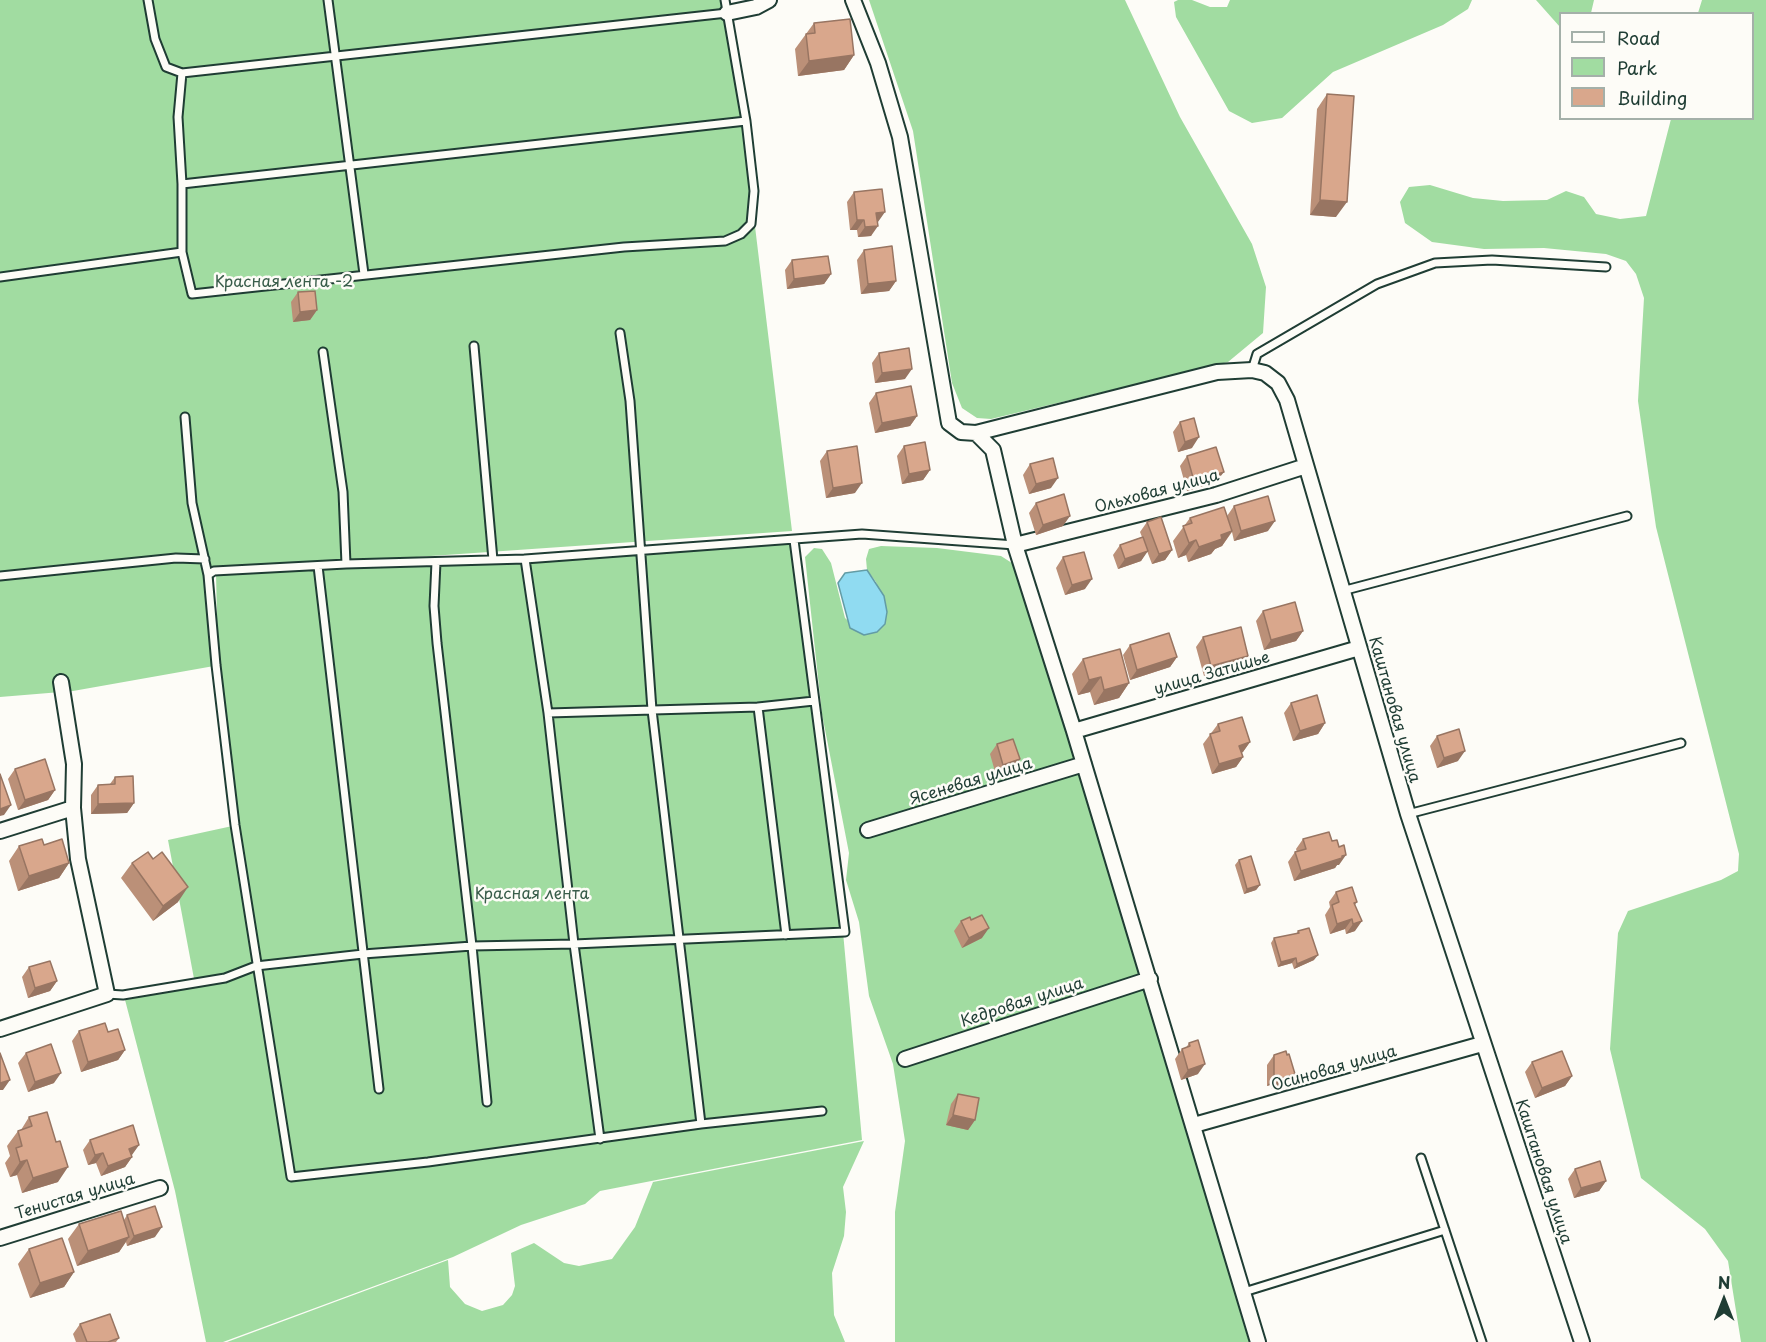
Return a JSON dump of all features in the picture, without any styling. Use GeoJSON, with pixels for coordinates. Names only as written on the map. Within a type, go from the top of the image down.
{"type":"FeatureCollection","features":[{"type":"Feature","properties":{"kind":"street"},"geometry":{"type":"LineString","coordinates":[[726,7],[756,7],[769,0]]}},
{"type":"Feature","properties":{"kind":"street"},"geometry":{"type":"LineString","coordinates":[[853,0],[878,63],[900,137],[949,423],[961,432],[976,433],[1217,372],[1252,370]]}},
{"type":"Feature","properties":{"kind":"street","name":"Каштановая улица"},"geometry":{"type":"LineString","coordinates":[[1252,370],[1265,374],[1278,383],[1282,391],[1408,814],[1582,1342]]}},
{"type":"Feature","properties":{"kind":"street"},"geometry":{"type":"LineString","coordinates":[[976,433],[993,450],[1015,545],[1150,979],[1258,1342]]}},
{"type":"Feature","properties":{"kind":"street","name":"Ольховая улица"},"geometry":{"type":"LineString","coordinates":[[1015,545],[1216,495],[1306,466]]}},
{"type":"Feature","properties":{"kind":"street","name":"улица Затишье"},"geometry":{"type":"LineString","coordinates":[[1074,731],[1359,648]]}},
{"type":"Feature","properties":{"kind":"street"},"geometry":{"type":"LineString","coordinates":[[0,1029],[107,994],[78,859],[73,808],[74,764],[61,682]]}},
{"type":"Feature","properties":{"kind":"street","name":"Ясеневая улица"},"geometry":{"type":"LineString","coordinates":[[868,830],[1084,764]]}},
{"type":"Feature","properties":{"kind":"street"},"geometry":{"type":"LineString","coordinates":[[0,831],[73,808]]}},
{"type":"Feature","properties":{"kind":"street","name":"Кедровая улица"},"geometry":{"type":"LineString","coordinates":[[905,1059],[1150,979]]}},
{"type":"Feature","properties":{"kind":"street","name":"Осиновая улица"},"geometry":{"type":"LineString","coordinates":[[1194,1125],[1482,1044]]}},
{"type":"Feature","properties":{"kind":"street","name":"Тенистая улица"},"geometry":{"type":"LineString","coordinates":[[0,1238],[160,1188]]}},
{"type":"Feature","properties":{"kind":"lane"},"geometry":{"type":"LineString","coordinates":[[148,0],[155,39],[166,67],[182,73],[336,57],[726,7],[746,122],[754,191],[751,224],[741,234],[725,241],[634,246],[192,294],[182,252],[182,184],[178,117],[182,73]]}},
{"type":"Feature","properties":{"kind":"lane"},"geometry":{"type":"LineString","coordinates":[[328,0],[364,274]]}},
{"type":"Feature","properties":{"kind":"lane"},"geometry":{"type":"LineString","coordinates":[[182,184],[746,122]]}},
{"type":"Feature","properties":{"kind":"lane"},"geometry":{"type":"LineString","coordinates":[[0,277],[182,252]]}},
{"type":"Feature","properties":{"kind":"lane"},"geometry":{"type":"LineString","coordinates":[[1252,370],[1257,354],[1377,285],[1436,263],[1492,260],[1606,267]]}},
{"type":"Feature","properties":{"kind":"lane"},"geometry":{"type":"LineString","coordinates":[[620,333],[630,401],[652,710],[701,1124]]}},
{"type":"Feature","properties":{"kind":"lane"},"geometry":{"type":"LineString","coordinates":[[474,346],[493,560]]}},
{"type":"Feature","properties":{"kind":"lane"},"geometry":{"type":"LineString","coordinates":[[323,352],[343,492],[346,564]]}},
{"type":"Feature","properties":{"kind":"lane"},"geometry":{"type":"LineString","coordinates":[[185,417],[192,503],[208,575],[216,665],[256,966],[291,1177],[600,1139],[701,1124],[822,1111]]}},
{"type":"Feature","properties":{"kind":"lane"},"geometry":{"type":"LineString","coordinates":[[1342,591],[1627,516]]}},
{"type":"Feature","properties":{"kind":"lane"},"geometry":{"type":"LineString","coordinates":[[208,575],[214,571],[346,564],[525,559],[640,552],[862,534],[1015,545]]}},
{"type":"Feature","properties":{"kind":"lane"},"geometry":{"type":"LineString","coordinates":[[107,994],[123,995],[225,978],[256,966],[363,954],[472,946],[574,944],[844,932],[794,540]]}},
{"type":"Feature","properties":{"kind":"lane"},"geometry":{"type":"LineString","coordinates":[[0,576],[176,558],[205,559]]}},
{"type":"Feature","properties":{"kind":"lane"},"geometry":{"type":"LineString","coordinates":[[525,559],[548,713],[574,944],[600,1139]]}},
{"type":"Feature","properties":{"kind":"lane"},"geometry":{"type":"LineString","coordinates":[[436,562],[434,606],[437,643],[472,946],[487,1102]]}},
{"type":"Feature","properties":{"kind":"lane"},"geometry":{"type":"LineString","coordinates":[[318,566],[379,1089]]}},
{"type":"Feature","properties":{"kind":"lane"},"geometry":{"type":"LineString","coordinates":[[548,713],[758,707],[813,701]]}},
{"type":"Feature","properties":{"kind":"lane"},"geometry":{"type":"LineString","coordinates":[[758,707],[786,935]]}},
{"type":"Feature","properties":{"kind":"lane"},"geometry":{"type":"LineString","coordinates":[[1408,814],[1681,743]]}},
{"type":"Feature","properties":{"kind":"lane"},"geometry":{"type":"LineString","coordinates":[[1421,1158],[1482,1342]]}},
{"type":"Feature","properties":{"kind":"lane"},"geometry":{"type":"LineString","coordinates":[[1244,1292],[1445,1230]]}},
{"type":"Feature","properties":{"kind":"green space","name":"Красная лента -2"},"geometry":{"type":"Polygon","coordinates":[[[0,0],[725,0],[746,121],[753,210],[792,531],[214,571],[214,666],[73,691],[0,697],[0,0]]]}},
{"type":"Feature","properties":{"kind":"green space"},"geometry":{"type":"Polygon","coordinates":[[[869,0],[1125,0],[1180,117],[1252,244],[1266,287],[1263,333],[1228,362],[991,419],[977,418],[962,408],[952,383],[913,131],[869,0]]]}},
{"type":"Feature","properties":{"kind":"green space"},"geometry":{"type":"Polygon","coordinates":[[[1192,0],[1210,7],[1227,7],[1230,0],[1472,0],[1468,9],[1443,25],[1333,72],[1282,118],[1252,123],[1229,111],[1176,17],[1174,2],[1192,0]]]}},
{"type":"Feature","properties":{"kind":"green space"},"geometry":{"type":"Polygon","coordinates":[[[1536,0],[1594,0],[1591,12],[1559,12],[1559,26],[1536,0]]]}},
{"type":"Feature","properties":{"kind":"green space"},"geometry":{"type":"Polygon","coordinates":[[[1702,0],[1766,0],[1766,1342],[1741,1342],[1728,1261],[1705,1229],[1641,1178],[1610,1049],[1618,933],[1628,911],[1721,880],[1738,871],[1739,854],[1656,527],[1638,401],[1644,298],[1636,274],[1626,261],[1606,254],[1544,248],[1484,249],[1432,242],[1405,223],[1400,202],[1409,187],[1430,185],[1473,198],[1503,201],[1547,200],[1566,191],[1584,197],[1596,214],[1620,219],[1646,216],[1671,120],[1754,120],[1754,12],[1698,12],[1702,0]]]}},
{"type":"Feature","properties":{"kind":"green space","name":"Красная лента"},"geometry":{"type":"Polygon","coordinates":[[[793,540],[843,932],[862,1140],[600,1191],[585,1204],[521,1225],[453,1257],[223,1342],[206,1342],[175,1191],[124,996],[195,984],[168,840],[237,825],[218,666],[216,573],[425,565],[793,540]]]}},
{"type":"Feature","properties":{"kind":"green space"},"geometry":{"type":"Polygon","coordinates":[[[881,546],[937,548],[1001,556],[1015,565],[1086,786],[1249,1342],[895,1342],[895,1212],[905,1141],[893,1064],[869,996],[859,922],[846,880],[849,853],[822,714],[805,557],[814,548],[822,549],[831,563],[845,618],[864,635],[877,632],[885,624],[876,582],[867,570],[866,559],[869,549],[881,546]]]}},
{"type":"Feature","properties":{"kind":"green space"},"geometry":{"type":"Polygon","coordinates":[[[864,1141],[843,1187],[846,1212],[844,1236],[832,1273],[834,1315],[845,1342],[227,1342],[448,1260],[450,1287],[465,1304],[482,1311],[503,1305],[512,1295],[515,1286],[511,1253],[534,1243],[564,1263],[579,1266],[612,1259],[635,1227],[653,1182],[864,1141]]]}},
{"type":"Feature","properties":{"kind":"water"},"geometry":{"type":"Polygon","coordinates":[[[867,570],[884,596],[887,612],[885,624],[877,632],[864,635],[850,628],[838,583],[845,573],[867,570]]]}},
{"type":"Feature","properties":{"kind":"building"},"geometry":{"type":"Polygon","coordinates":[[[850,19],[854,55],[809,61],[806,34],[815,33],[814,23],[850,19]]]}},
{"type":"Feature","properties":{"kind":"building"},"geometry":{"type":"Polygon","coordinates":[[[1327,94],[1354,96],[1347,202],[1320,200],[1327,94]]]}},
{"type":"Feature","properties":{"kind":"building"},"geometry":{"type":"Polygon","coordinates":[[[882,189],[885,212],[876,213],[878,226],[865,227],[864,220],[857,220],[854,192],[882,189]]]}},
{"type":"Feature","properties":{"kind":"building"},"geometry":{"type":"Polygon","coordinates":[[[892,246],[896,281],[868,284],[864,250],[892,246]]]}},
{"type":"Feature","properties":{"kind":"building"},"geometry":{"type":"Polygon","coordinates":[[[828,256],[831,274],[794,279],[792,260],[828,256]]]}},
{"type":"Feature","properties":{"kind":"building"},"geometry":{"type":"Polygon","coordinates":[[[315,291],[317,310],[300,312],[298,292],[315,291]]]}},
{"type":"Feature","properties":{"kind":"building"},"geometry":{"type":"Polygon","coordinates":[[[909,348],[912,369],[882,373],[879,353],[909,348]]]}},
{"type":"Feature","properties":{"kind":"building"},"geometry":{"type":"Polygon","coordinates":[[[911,386],[917,416],[882,423],[876,393],[911,386]]]}},
{"type":"Feature","properties":{"kind":"building"},"geometry":{"type":"Polygon","coordinates":[[[1194,418],[1199,437],[1185,442],[1180,422],[1194,418]]]}},
{"type":"Feature","properties":{"kind":"building"},"geometry":{"type":"Polygon","coordinates":[[[925,442],[930,470],[909,474],[904,446],[925,442]]]}},
{"type":"Feature","properties":{"kind":"building"},"geometry":{"type":"Polygon","coordinates":[[[857,446],[862,483],[833,488],[827,451],[857,446]]]}},
{"type":"Feature","properties":{"kind":"building"},"geometry":{"type":"Polygon","coordinates":[[[1216,447],[1224,472],[1194,481],[1187,456],[1216,447]]]}},
{"type":"Feature","properties":{"kind":"building"},"geometry":{"type":"Polygon","coordinates":[[[1053,458],[1058,478],[1036,484],[1030,464],[1053,458]]]}},
{"type":"Feature","properties":{"kind":"building"},"geometry":{"type":"Polygon","coordinates":[[[1064,494],[1070,516],[1043,525],[1036,503],[1064,494]]]}},
{"type":"Feature","properties":{"kind":"building"},"geometry":{"type":"Polygon","coordinates":[[[1268,496],[1275,521],[1241,531],[1234,506],[1268,496]]]}},
{"type":"Feature","properties":{"kind":"building"},"geometry":{"type":"Polygon","coordinates":[[[1224,507],[1232,531],[1221,535],[1222,539],[1199,547],[1196,540],[1189,543],[1183,526],[1192,523],[1190,518],[1224,507]]]}},
{"type":"Feature","properties":{"kind":"building"},"geometry":{"type":"Polygon","coordinates":[[[1161,517],[1172,550],[1159,554],[1147,522],[1161,517]]]}},
{"type":"Feature","properties":{"kind":"building"},"geometry":{"type":"Polygon","coordinates":[[[1143,537],[1148,551],[1125,559],[1120,545],[1143,537]]]}},
{"type":"Feature","properties":{"kind":"building"},"geometry":{"type":"Polygon","coordinates":[[[1084,552],[1092,579],[1072,585],[1063,557],[1084,552]]]}},
{"type":"Feature","properties":{"kind":"building"},"geometry":{"type":"Polygon","coordinates":[[[1295,602],[1303,631],[1271,640],[1263,611],[1295,602]]]}},
{"type":"Feature","properties":{"kind":"building"},"geometry":{"type":"Polygon","coordinates":[[[1241,627],[1248,656],[1211,666],[1203,637],[1241,627]]]}},
{"type":"Feature","properties":{"kind":"building"},"geometry":{"type":"Polygon","coordinates":[[[1169,633],[1177,657],[1137,670],[1130,645],[1169,633]]]}},
{"type":"Feature","properties":{"kind":"building"},"geometry":{"type":"Polygon","coordinates":[[[1120,649],[1129,683],[1104,690],[1101,677],[1089,680],[1083,659],[1120,649]]]}},
{"type":"Feature","properties":{"kind":"building"},"geometry":{"type":"Polygon","coordinates":[[[1317,695],[1325,723],[1300,731],[1291,703],[1317,695]]]}},
{"type":"Feature","properties":{"kind":"building"},"geometry":{"type":"Polygon","coordinates":[[[1242,717],[1250,742],[1239,746],[1243,757],[1219,764],[1210,734],[1220,731],[1218,724],[1242,717]]]}},
{"type":"Feature","properties":{"kind":"building"},"geometry":{"type":"Polygon","coordinates":[[[1459,729],[1465,751],[1444,758],[1437,736],[1459,729]]]}},
{"type":"Feature","properties":{"kind":"building"},"geometry":{"type":"Polygon","coordinates":[[[1013,739],[1020,759],[1003,765],[997,744],[1013,739]]]}},
{"type":"Feature","properties":{"kind":"building"},"geometry":{"type":"Polygon","coordinates":[[[45,759],[55,790],[25,800],[15,769],[45,759]]]}},
{"type":"Feature","properties":{"kind":"building"},"geometry":{"type":"Polygon","coordinates":[[[0,774],[11,805],[0,809],[0,774]]]}},
{"type":"Feature","properties":{"kind":"building"},"geometry":{"type":"Polygon","coordinates":[[[133,776],[134,803],[98,804],[98,785],[115,784],[115,777],[133,776]]]}},
{"type":"Feature","properties":{"kind":"building"},"geometry":{"type":"Polygon","coordinates":[[[1329,832],[1332,841],[1337,840],[1339,847],[1344,845],[1346,855],[1301,871],[1295,852],[1306,849],[1303,839],[1329,832]]]}},
{"type":"Feature","properties":{"kind":"building"},"geometry":{"type":"Polygon","coordinates":[[[42,839],[44,845],[62,839],[69,863],[29,876],[19,846],[42,839]]]}},
{"type":"Feature","properties":{"kind":"building"},"geometry":{"type":"Polygon","coordinates":[[[148,852],[153,859],[162,852],[188,887],[163,906],[132,863],[148,852]]]}},
{"type":"Feature","properties":{"kind":"building"},"geometry":{"type":"Polygon","coordinates":[[[1251,856],[1260,885],[1247,889],[1239,860],[1251,856]]]}},
{"type":"Feature","properties":{"kind":"building"},"geometry":{"type":"Polygon","coordinates":[[[1352,887],[1357,902],[1354,903],[1362,921],[1353,924],[1352,919],[1337,924],[1332,905],[1339,902],[1336,892],[1352,887]]]}},
{"type":"Feature","properties":{"kind":"building"},"geometry":{"type":"Polygon","coordinates":[[[982,915],[989,928],[969,938],[961,921],[982,915]]]}},
{"type":"Feature","properties":{"kind":"building"},"geometry":{"type":"Polygon","coordinates":[[[1309,928],[1318,955],[1297,964],[1296,958],[1281,962],[1274,938],[1299,933],[1298,931],[1309,928]]]}},
{"type":"Feature","properties":{"kind":"building"},"geometry":{"type":"Polygon","coordinates":[[[50,961],[57,981],[35,988],[29,967],[50,961]]]}},
{"type":"Feature","properties":{"kind":"building"},"geometry":{"type":"Polygon","coordinates":[[[105,1023],[108,1032],[118,1029],[125,1050],[88,1062],[79,1031],[105,1023]]]}},
{"type":"Feature","properties":{"kind":"building"},"geometry":{"type":"Polygon","coordinates":[[[1198,1040],[1205,1064],[1188,1070],[1182,1049],[1198,1040]]]}},
{"type":"Feature","properties":{"kind":"building"},"geometry":{"type":"Polygon","coordinates":[[[51,1044],[61,1073],[35,1082],[26,1053],[51,1044]]]}},
{"type":"Feature","properties":{"kind":"building"},"geometry":{"type":"Polygon","coordinates":[[[1286,1051],[1295,1074],[1279,1079],[1277,1075],[1274,1076],[1274,1055],[1286,1051]]]}},
{"type":"Feature","properties":{"kind":"building"},"geometry":{"type":"Polygon","coordinates":[[[1562,1051],[1572,1076],[1542,1088],[1532,1062],[1562,1051]]]}},
{"type":"Feature","properties":{"kind":"building"},"geometry":{"type":"Polygon","coordinates":[[[0,1053],[10,1080],[0,1083],[0,1053]]]}},
{"type":"Feature","properties":{"kind":"building"},"geometry":{"type":"Polygon","coordinates":[[[958,1094],[979,1098],[975,1120],[953,1115],[958,1094]]]}},
{"type":"Feature","properties":{"kind":"building"},"geometry":{"type":"Polygon","coordinates":[[[47,1112],[56,1142],[60,1141],[68,1167],[33,1178],[27,1160],[20,1162],[16,1148],[22,1146],[18,1131],[32,1126],[29,1117],[47,1112]]]}},
{"type":"Feature","properties":{"kind":"building"},"geometry":{"type":"Polygon","coordinates":[[[133,1125],[139,1145],[129,1149],[132,1157],[108,1166],[103,1153],[95,1155],[90,1140],[133,1125]]]}},
{"type":"Feature","properties":{"kind":"building"},"geometry":{"type":"Polygon","coordinates":[[[1600,1161],[1606,1181],[1581,1188],[1575,1169],[1600,1161]]]}},
{"type":"Feature","properties":{"kind":"building"},"geometry":{"type":"Polygon","coordinates":[[[155,1206],[162,1227],[134,1236],[127,1215],[155,1206]]]}},
{"type":"Feature","properties":{"kind":"building"},"geometry":{"type":"Polygon","coordinates":[[[121,1211],[129,1237],[88,1251],[79,1224],[121,1211]]]}},
{"type":"Feature","properties":{"kind":"building"},"geometry":{"type":"Polygon","coordinates":[[[62,1238],[74,1272],[40,1283],[29,1249],[62,1238]]]}},
{"type":"Feature","properties":{"kind":"building"},"geometry":{"type":"Polygon","coordinates":[[[110,1314],[119,1338],[108,1342],[87,1342],[80,1324],[110,1314]]]}}]}
